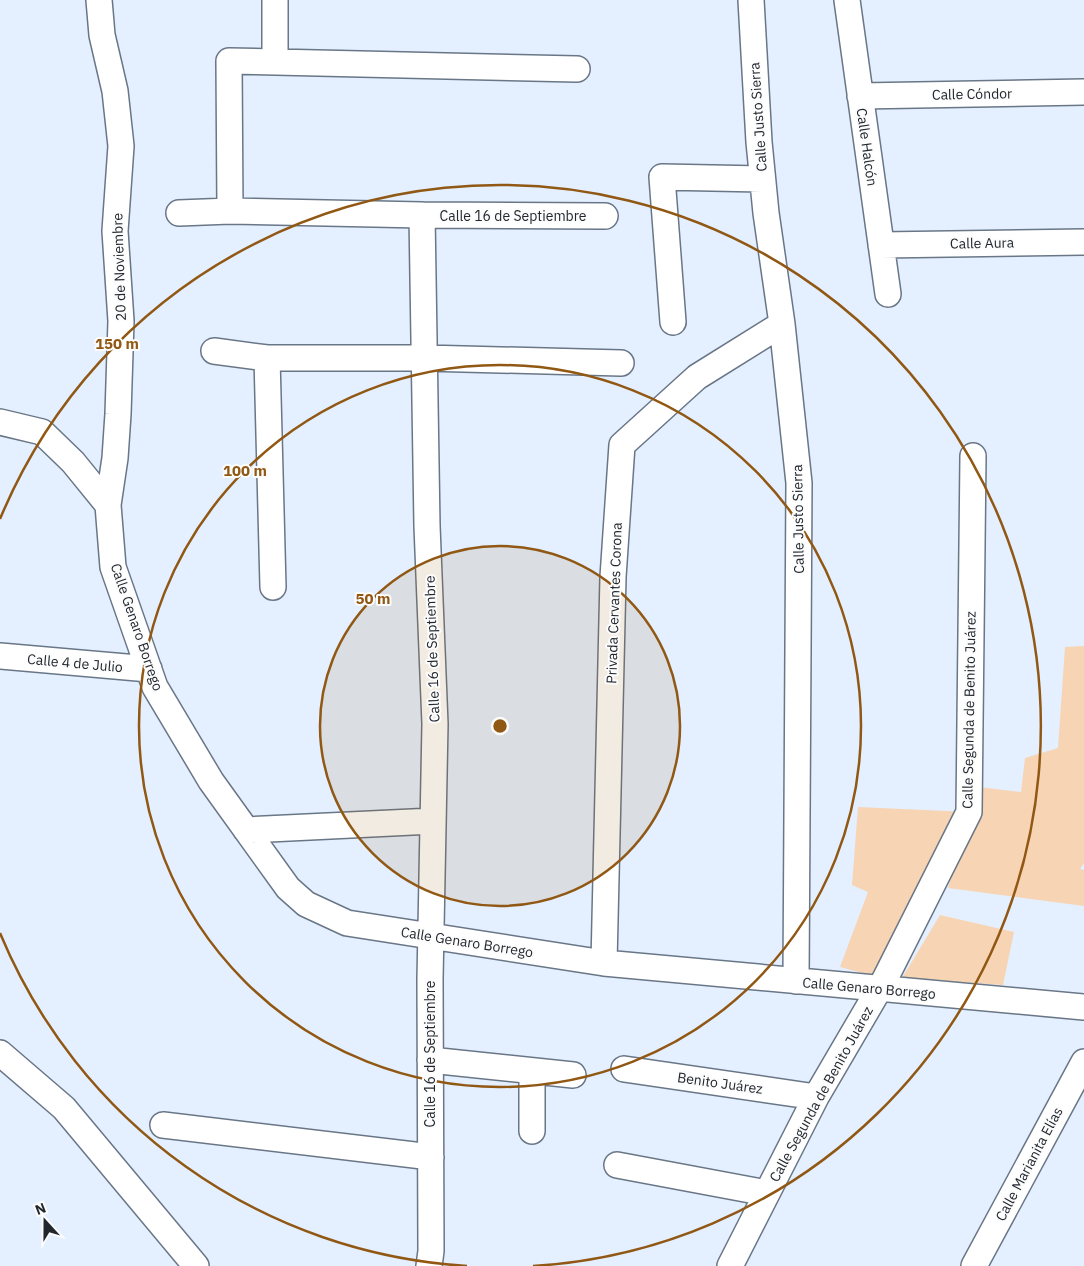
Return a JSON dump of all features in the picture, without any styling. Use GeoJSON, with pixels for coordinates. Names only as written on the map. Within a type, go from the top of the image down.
{"type":"FeatureCollection","features":[{"type":"Feature","properties":{"kind":"street","name":"20 de Noviembre"},"geometry":{"type":"LineString","coordinates":[[99,0],[102,35],[115,91],[121,146],[115,231],[121,321],[118,414],[115,458],[108,505]]}},
{"type":"Feature","properties":{"kind":"street"},"geometry":{"type":"LineString","coordinates":[[275,0],[275,62]]}},
{"type":"Feature","properties":{"kind":"street","name":"Calle Justo Sierra"},"geometry":{"type":"LineString","coordinates":[[751,0],[762,179],[782,324],[799,483],[796,981]]}},
{"type":"Feature","properties":{"kind":"street","name":"Calle Halcón"},"geometry":{"type":"LineString","coordinates":[[847,0],[888,294]]}},
{"type":"Feature","properties":{"kind":"street"},"geometry":{"type":"LineString","coordinates":[[230,211],[229,61],[577,69]]}},
{"type":"Feature","properties":{"kind":"street","name":"Calle Cóndor"},"geometry":{"type":"LineString","coordinates":[[860,96],[1084,92]]}},
{"type":"Feature","properties":{"kind":"street"},"geometry":{"type":"LineString","coordinates":[[673,322],[662,177],[762,179]]}},
{"type":"Feature","properties":{"kind":"street"},"geometry":{"type":"LineString","coordinates":[[180,213],[230,211],[422,215]]}},
{"type":"Feature","properties":{"kind":"street","name":"Calle 16 de Septiembre"},"geometry":{"type":"LineString","coordinates":[[429,1266],[431,1251],[430,1060],[435,724],[427,526],[422,215],[605,216]]}},
{"type":"Feature","properties":{"kind":"street","name":"Calle Aura"},"geometry":{"type":"LineString","coordinates":[[881,245],[1084,242]]}},
{"type":"Feature","properties":{"kind":"street","name":"Privada Cervantes Corona"},"geometry":{"type":"LineString","coordinates":[[604,964],[613,587],[622,445],[697,377],[782,324]]}},
{"type":"Feature","properties":{"kind":"street"},"geometry":{"type":"LineString","coordinates":[[214,352],[267,358],[425,358],[621,363]]}},
{"type":"Feature","properties":{"kind":"street"},"geometry":{"type":"LineString","coordinates":[[267,358],[273,587]]}},
{"type":"Feature","properties":{"kind":"street"},"geometry":{"type":"LineString","coordinates":[[0,422],[42,432],[73,462],[108,505]]}},
{"type":"Feature","properties":{"kind":"street","name":"Calle Segunda de Benito Juárez"},"geometry":{"type":"LineString","coordinates":[[730,1266],[816,1097],[880,988],[969,812],[973,456]]}},
{"type":"Feature","properties":{"kind":"street","name":"Calle Genaro Borrego"},"geometry":{"type":"LineString","coordinates":[[108,505],[113,567],[156,687],[211,781],[288,888],[306,904],[347,923],[604,964],[1084,1007]]}},
{"type":"Feature","properties":{"kind":"street","name":"Calle 4 de Julio"},"geometry":{"type":"LineString","coordinates":[[0,656],[149,669]]}},
{"type":"Feature","properties":{"kind":"street"},"geometry":{"type":"LineString","coordinates":[[246,830],[433,821]]}},
{"type":"Feature","properties":{"kind":"street"},"geometry":{"type":"LineString","coordinates":[[0,1053],[64,1108],[196,1266]]}},
{"type":"Feature","properties":{"kind":"street"},"geometry":{"type":"LineString","coordinates":[[430,1060],[573,1075]]}},
{"type":"Feature","properties":{"kind":"street","name":"Calle Marianita Elías"},"geometry":{"type":"LineString","coordinates":[[974,1266],[1084,1062]]}},
{"type":"Feature","properties":{"kind":"street","name":"Benito Juárez"},"geometry":{"type":"LineString","coordinates":[[624,1069],[816,1097]]}},
{"type":"Feature","properties":{"kind":"street"},"geometry":{"type":"LineString","coordinates":[[532,1071],[532,1131]]}},
{"type":"Feature","properties":{"kind":"street"},"geometry":{"type":"LineString","coordinates":[[163,1125],[431,1157]]}},
{"type":"Feature","properties":{"kind":"street"},"geometry":{"type":"LineString","coordinates":[[617,1165],[767,1193]]}},
{"type":"Feature","properties":{"kind":"shaded area"},"geometry":{"type":"Polygon","coordinates":[[[1084,646],[1084,863],[1080,869],[1084,870],[1084,906],[948,888],[979,787],[1021,792],[1025,758],[1058,748],[1065,647],[1084,646]]]}},
{"type":"Feature","properties":{"kind":"shaded area"},"geometry":{"type":"Polygon","coordinates":[[[858,807],[969,812],[885,979],[840,967],[868,892],[852,885],[858,807]]]}},
{"type":"Feature","properties":{"kind":"shaded area"},"geometry":{"type":"Polygon","coordinates":[[[940,915],[1014,932],[1003,985],[902,978],[940,915]]]}}]}
